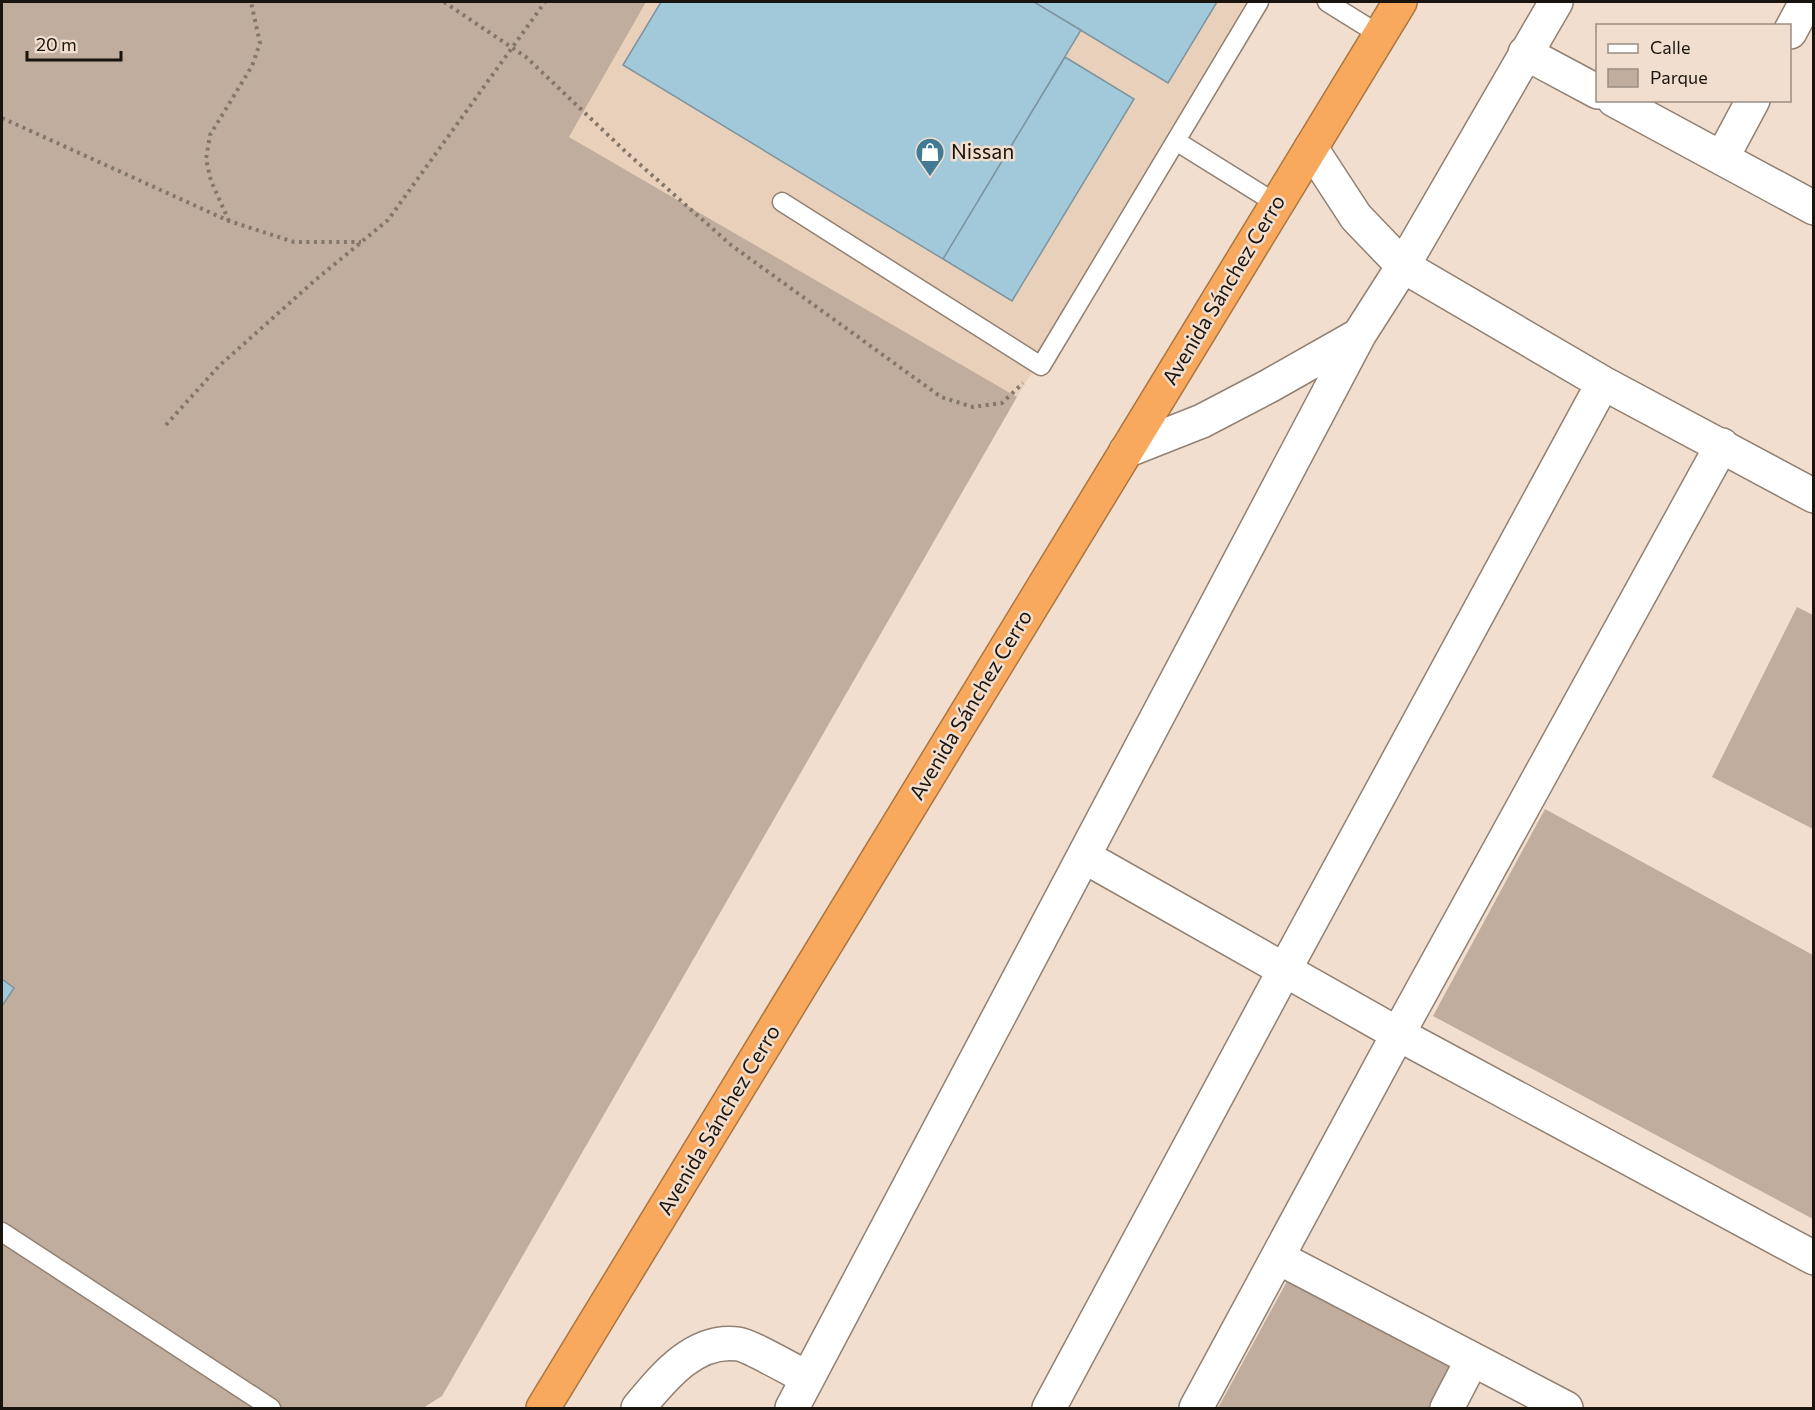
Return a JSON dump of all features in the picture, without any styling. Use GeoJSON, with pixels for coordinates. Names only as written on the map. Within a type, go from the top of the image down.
{"type":"FeatureCollection","features":[{"type":"Feature","properties":{"kind":"highway","name":"Avenida Sánchez Cerro"},"geometry":{"type":"LineString","coordinates":[[543,1408],[1400,2]]}},
{"type":"Feature","properties":{"kind":"street"},"geometry":{"type":"LineString","coordinates":[[792,1408],[1359,335],[1403,266],[1556,2]]}},
{"type":"Feature","properties":{"kind":"street"},"geometry":{"type":"LineString","coordinates":[[1791,30],[1806,2]]}},
{"type":"Feature","properties":{"kind":"street"},"geometry":{"type":"LineString","coordinates":[[1525,53],[1596,91]]}},
{"type":"Feature","properties":{"kind":"street"},"geometry":{"type":"LineString","coordinates":[[1618,102],[1814,208]]}},
{"type":"Feature","properties":{"kind":"street"},"geometry":{"type":"LineString","coordinates":[[1722,158],[1752,102]]}},
{"type":"Feature","properties":{"kind":"street"},"geometry":{"type":"LineString","coordinates":[[1311,148],[1356,217],[1403,266],[1604,383],[1814,496]]}},
{"type":"Feature","properties":{"kind":"street"},"geometry":{"type":"LineString","coordinates":[[1126,451],[1202,421],[1269,387],[1359,335]]}},
{"type":"Feature","properties":{"kind":"street"},"geometry":{"type":"LineString","coordinates":[[1049,1408],[1604,383]]}},
{"type":"Feature","properties":{"kind":"street"},"geometry":{"type":"LineString","coordinates":[[1196,1408],[1398,1034],[1722,446]]}},
{"type":"Feature","properties":{"kind":"street"},"geometry":{"type":"LineString","coordinates":[[1085,857],[1398,1034],[1814,1258]]}},
{"type":"Feature","properties":{"kind":"street"},"geometry":{"type":"LineString","coordinates":[[1278,1258],[1566,1408]]}},
{"type":"Feature","properties":{"kind":"street"},"geometry":{"type":"LineString","coordinates":[[638,1408],[657,1384],[686,1358],[712,1344],[740,1344],[808,1378]]}},
{"type":"Feature","properties":{"kind":"street"},"geometry":{"type":"LineString","coordinates":[[1447,1408],[1472,1359]]}},
{"type":"Feature","properties":{"kind":"lane"},"geometry":{"type":"LineString","coordinates":[[782,202],[1041,366],[1259,2]]}},
{"type":"Feature","properties":{"kind":"lane"},"geometry":{"type":"LineString","coordinates":[[1327,2],[1380,35]]}},
{"type":"Feature","properties":{"kind":"lane"},"geometry":{"type":"LineString","coordinates":[[1176,141],[1277,204]]}},
{"type":"Feature","properties":{"kind":"lane"},"geometry":{"type":"LineString","coordinates":[[2,1232],[271,1408]]}},
{"type":"Feature","properties":{"kind":"path"},"geometry":{"type":"LineString","coordinates":[[230,221],[211,181],[206,159],[210,135],[252,66],[260,43],[251,2]]}},
{"type":"Feature","properties":{"kind":"path"},"geometry":{"type":"LineString","coordinates":[[444,2],[526,57],[627,153],[731,244],[941,398],[973,407],[1002,403],[1041,366]]}},
{"type":"Feature","properties":{"kind":"path"},"geometry":{"type":"LineString","coordinates":[[166,425],[219,366],[388,220],[545,2]]}},
{"type":"Feature","properties":{"kind":"path"},"geometry":{"type":"LineString","coordinates":[[2,118],[230,221],[294,242],[362,242]]}},
{"type":"Feature","properties":{"kind":"shaded area"},"geometry":{"type":"Polygon","coordinates":[[[646,2],[1256,2],[1017,397],[569,137],[646,2]]]}},
{"type":"Feature","properties":{"kind":"green space"},"geometry":{"type":"Polygon","coordinates":[[[2,2],[646,2],[569,137],[1017,397],[442,1396],[423,1408],[2,1408],[2,2]]]}},
{"type":"Feature","properties":{"kind":"green space"},"geometry":{"type":"Polygon","coordinates":[[[1797,607],[1813,615],[1813,829],[1712,777],[1797,607]]]}},
{"type":"Feature","properties":{"kind":"green space"},"geometry":{"type":"Polygon","coordinates":[[[1545,809],[1813,955],[1813,1219],[1433,1016],[1545,809]]]}},
{"type":"Feature","properties":{"kind":"green space"},"geometry":{"type":"Polygon","coordinates":[[[1292,1272],[1457,1362],[1432,1408],[1218,1408],[1292,1272]]]}},
{"type":"Feature","properties":{"kind":"building"},"geometry":{"type":"Polygon","coordinates":[[[661,2],[1034,2],[1081,30],[943,259],[623,65],[661,2]]]}},
{"type":"Feature","properties":{"kind":"building"},"geometry":{"type":"Polygon","coordinates":[[[1034,2],[1217,2],[1168,83],[1034,2]]]}},
{"type":"Feature","properties":{"kind":"building"},"geometry":{"type":"Polygon","coordinates":[[[1065,57],[1134,99],[1012,301],[943,259],[1065,57]]]}},
{"type":"Feature","properties":{"kind":"building"},"geometry":{"type":"Polygon","coordinates":[[[2,979],[14,988],[2,1006],[2,979]]]}},
{"type":"Feature","properties":{"kind":"place","name":"Nissan"},"geometry":{"type":"Point","coordinates":[930,178]}}]}
